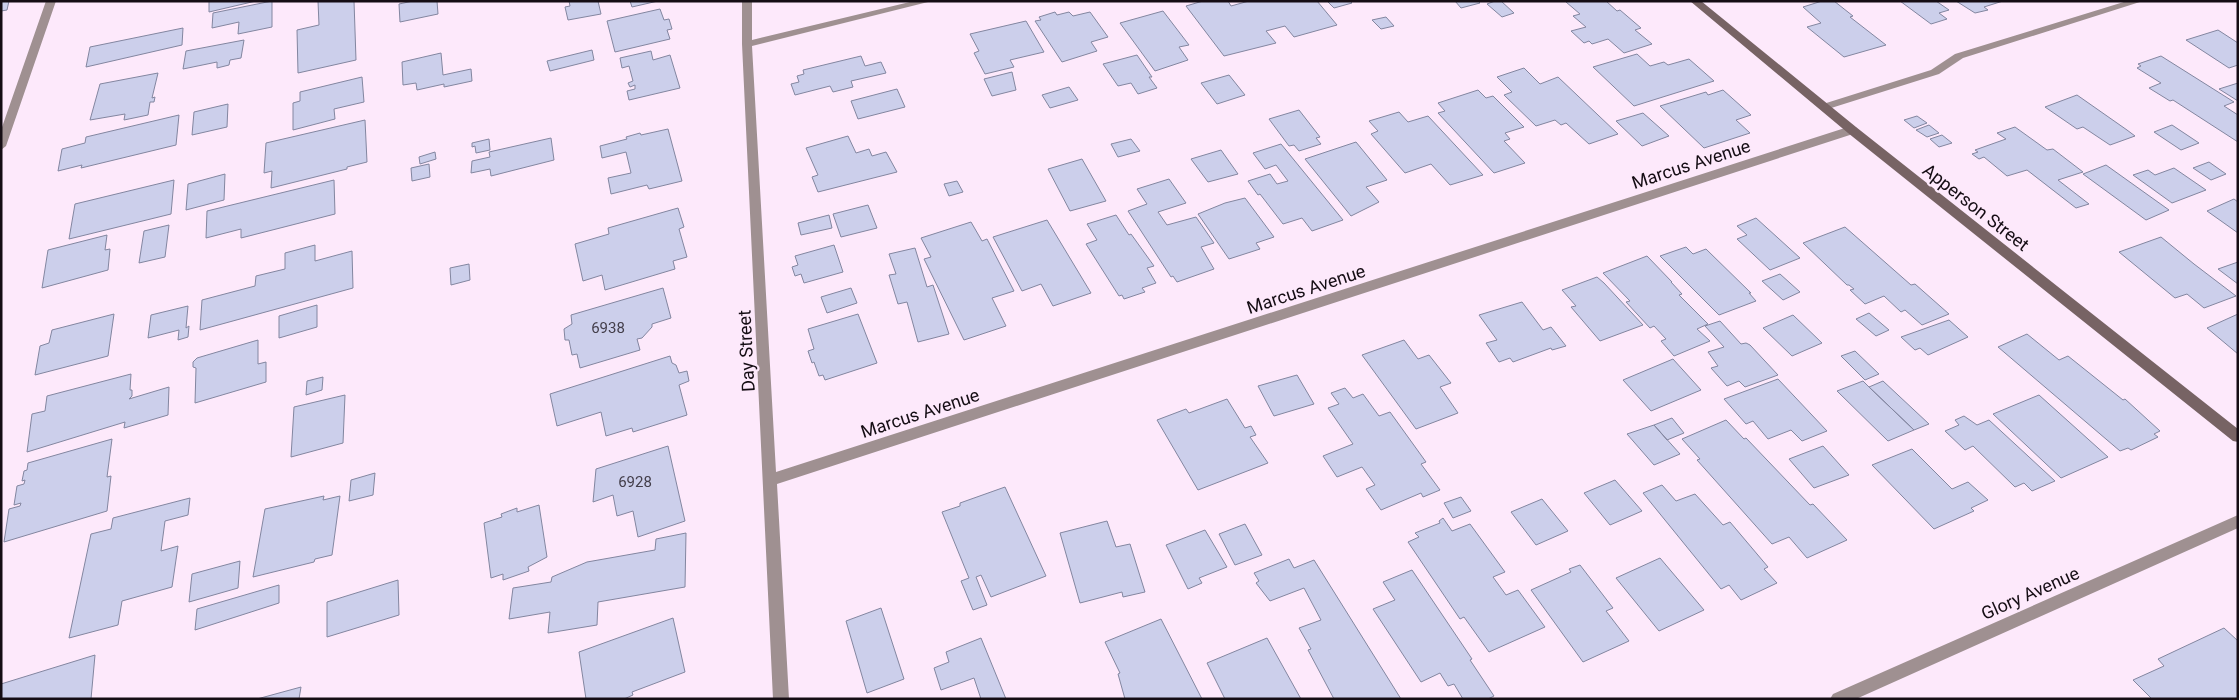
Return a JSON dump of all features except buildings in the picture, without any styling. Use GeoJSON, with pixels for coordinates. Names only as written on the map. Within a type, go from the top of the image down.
{"type":"FeatureCollection","features":[{"type":"Feature","properties":{"kind":"street"},"geometry":{"type":"LineString","coordinates":[[1,146],[51,1]]}},
{"type":"Feature","properties":{"kind":"street","name":"Day Street"},"geometry":{"type":"LineString","coordinates":[[746,1],[781,699]]}},
{"type":"Feature","properties":{"kind":"street"},"geometry":{"type":"LineString","coordinates":[[747,44],[928,1]]}},
{"type":"Feature","properties":{"kind":"street","name":"Apperson Street"},"geometry":{"type":"LineString","coordinates":[[1694,1],[1852,130],[2238,437]]}},
{"type":"Feature","properties":{"kind":"street"},"geometry":{"type":"LineString","coordinates":[[1824,107],[1935,72],[1959,56],[2138,1]]}},
{"type":"Feature","properties":{"kind":"street","name":"Marcus Avenue"},"geometry":{"type":"LineString","coordinates":[[770,480],[1852,130]]}},
{"type":"Feature","properties":{"kind":"street","name":"Glory Avenue"},"geometry":{"type":"LineString","coordinates":[[1838,699],[2238,521]]}}]}
